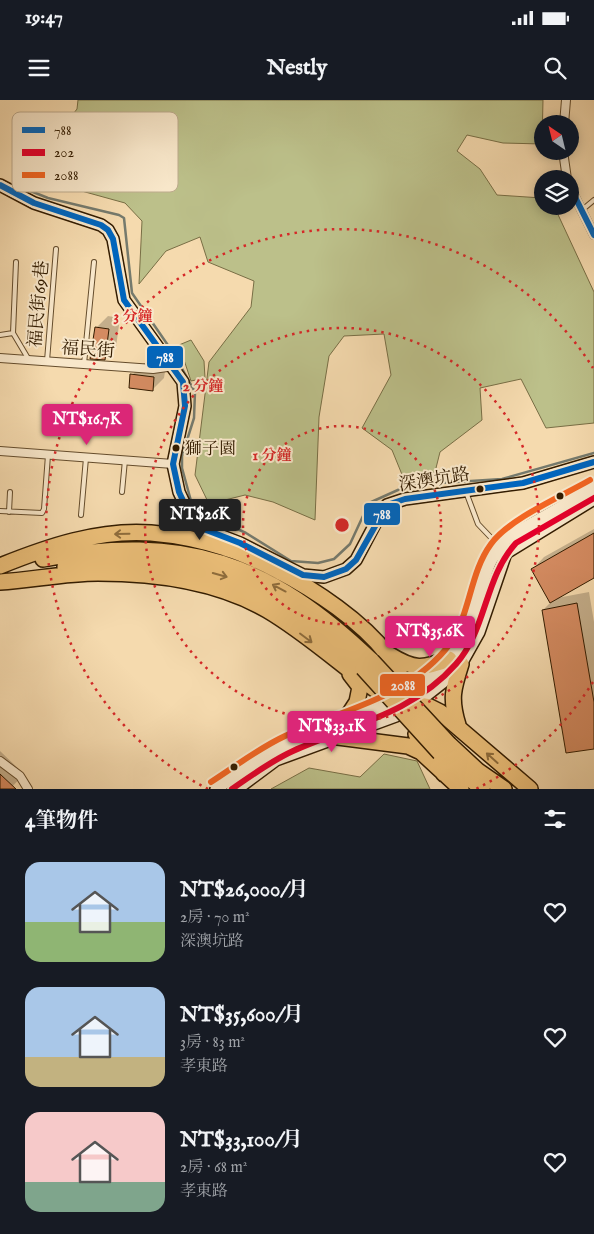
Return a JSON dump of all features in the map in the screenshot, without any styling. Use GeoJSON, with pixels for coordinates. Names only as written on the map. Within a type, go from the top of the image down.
{"type":"FeatureCollection","features":[{"type":"Feature","properties":{"kind":"highway"},"geometry":{"type":"LineString","coordinates":[[0,567],[33,552],[110,534],[150,533],[191,539],[226,548],[297,580],[367,632],[391,655],[410,666],[428,667],[455,662],[452,705],[458,725]]}},
{"type":"Feature","properties":{"kind":"highway"},"geometry":{"type":"LineString","coordinates":[[0,567],[45,558],[114,549],[172,552],[234,566],[250,573],[286,591],[367,665],[482,789]]}},
{"type":"Feature","properties":{"kind":"highway"},"geometry":{"type":"LineString","coordinates":[[0,582],[90,563],[124,560],[168,563],[234,578],[329,630]]}},
{"type":"Feature","properties":{"kind":"highway"},"geometry":{"type":"LineString","coordinates":[[0,582],[96,573],[155,576],[196,583],[235,595],[266,610],[349,672],[360,687],[357,702],[344,722]]}},
{"type":"Feature","properties":{"kind":"highway"},"geometry":{"type":"LineString","coordinates":[[367,632],[400,672],[408,723],[444,774]]}},
{"type":"Feature","properties":{"kind":"highway"},"geometry":{"type":"LineString","coordinates":[[334,660],[405,703],[430,707],[458,725],[511,775],[530,789]]}},
{"type":"Feature","properties":{"kind":"highway"},"geometry":{"type":"LineString","coordinates":[[338,737],[408,746],[421,752],[461,789]]}},
{"type":"Feature","properties":{"kind":"highway"},"geometry":{"type":"LineString","coordinates":[[444,748],[504,789]]}},
{"type":"Feature","properties":{"kind":"main road","name":"深澳坑路"},"geometry":{"type":"LineString","coordinates":[[0,185],[12,191]]}},
{"type":"Feature","properties":{"kind":"main road","name":"深澳坑路"},"geometry":{"type":"LineString","coordinates":[[13,192],[34,203],[101,225],[108,230],[116,250],[120,288],[124,300],[184,382],[186,394],[172,464],[179,492],[186,507],[202,528],[240,543],[293,571],[312,577],[334,574],[346,569],[356,560],[382,511],[388,505],[405,499],[523,483],[594,462]]}},
{"type":"Feature","properties":{"kind":"main road"},"geometry":{"type":"LineString","coordinates":[[455,662],[468,631],[489,564],[499,546],[510,536],[594,488]]}},
{"type":"Feature","properties":{"kind":"main road"},"geometry":{"type":"LineString","coordinates":[[237,789],[276,760],[338,737],[442,683],[455,662],[479,632],[506,553],[594,499]]}},
{"type":"Feature","properties":{"kind":"main road"},"geometry":{"type":"LineString","coordinates":[[216,789],[276,750],[344,722],[405,703]]}},
{"type":"Feature","properties":{"kind":"street"},"geometry":{"type":"LineString","coordinates":[[565,115],[566,100]]}},
{"type":"Feature","properties":{"kind":"street"},"geometry":{"type":"LineString","coordinates":[[579,205],[594,235]]}},
{"type":"Feature","properties":{"kind":"street","name":"福民街"},"geometry":{"type":"LineString","coordinates":[[0,358],[153,369],[174,366]]}},
{"type":"Feature","properties":{"kind":"street"},"geometry":{"type":"LineString","coordinates":[[0,451],[172,464]]}},
{"type":"Feature","properties":{"kind":"street"},"geometry":{"type":"LineString","coordinates":[[0,761],[20,776],[28,789]]}},
{"type":"Feature","properties":{"kind":"lane"},"geometry":{"type":"LineString","coordinates":[[582,211],[594,200]]}},
{"type":"Feature","properties":{"kind":"lane","name":"福民街69巷"},"geometry":{"type":"LineString","coordinates":[[47,362],[56,249]]}},
{"type":"Feature","properties":{"kind":"lane"},"geometry":{"type":"LineString","coordinates":[[16,262],[13,333],[29,360]]}},
{"type":"Feature","properties":{"kind":"lane"},"geometry":{"type":"LineString","coordinates":[[84,364],[94,262]]}},
{"type":"Feature","properties":{"kind":"lane"},"geometry":{"type":"LineString","coordinates":[[0,335],[13,333]]}},
{"type":"Feature","properties":{"kind":"lane"},"geometry":{"type":"LineString","coordinates":[[0,511],[42,513],[48,455]]}},
{"type":"Feature","properties":{"kind":"lane"},"geometry":{"type":"LineString","coordinates":[[81,515],[86,458]]}},
{"type":"Feature","properties":{"kind":"lane"},"geometry":{"type":"LineString","coordinates":[[122,492],[124,460]]}},
{"type":"Feature","properties":{"kind":"lane"},"geometry":{"type":"LineString","coordinates":[[9,512],[10,492]]}},
{"type":"Feature","properties":{"kind":"lane"},"geometry":{"type":"LineString","coordinates":[[466,492],[476,520],[499,546]]}},
{"type":"Feature","properties":{"kind":"green space"},"geometry":{"type":"Polygon","coordinates":[[[78,100],[543,100],[543,115],[534,115],[534,144],[503,143],[467,135],[457,151],[480,169],[497,195],[534,197],[534,215],[558,215],[594,292],[594,423],[546,428],[521,379],[480,388],[482,420],[440,452],[435,472],[403,477],[392,450],[362,428],[391,375],[384,334],[344,336],[329,356],[319,417],[315,520],[273,502],[245,495],[209,504],[195,475],[209,362],[251,307],[254,281],[208,262],[200,237],[166,251],[139,284],[142,221],[125,203],[85,192],[178,192],[178,112],[75,112],[78,100]]]}},
{"type":"Feature","properties":{"kind":"green space"},"geometry":{"type":"Polygon","coordinates":[[[191,340],[204,361],[205,378],[191,381],[179,345],[191,340]]]}},
{"type":"Feature","properties":{"kind":"green space"},"geometry":{"type":"Polygon","coordinates":[[[384,754],[417,761],[430,789],[271,789],[309,768],[360,777],[384,754]]]}},
{"type":"Feature","properties":{"kind":"building"},"geometry":{"type":"Polygon","coordinates":[[[95,327],[109,329],[105,360],[90,359],[95,327]]]}},
{"type":"Feature","properties":{"kind":"building"},"geometry":{"type":"Polygon","coordinates":[[[130,374],[154,377],[153,391],[129,388],[130,374]]]}},
{"type":"Feature","properties":{"kind":"building"},"geometry":{"type":"Polygon","coordinates":[[[594,533],[594,578],[550,603],[531,569],[594,533]]]}},
{"type":"Feature","properties":{"kind":"building"},"geometry":{"type":"Polygon","coordinates":[[[577,603],[594,702],[594,749],[566,753],[542,610],[577,603]]]}},
{"type":"Feature","properties":{"kind":"building"},"geometry":{"type":"Polygon","coordinates":[[[0,774],[16,789],[0,789],[0,774]]]}},
{"type":"Feature","properties":{"kind":"waterway"},"geometry":{"type":"LineString","coordinates":[[33,192],[48,198],[119,215],[124,218],[132,293],[174,354],[195,392],[194,418],[182,456],[182,468],[191,501],[203,513],[246,533],[291,561],[318,563],[334,559],[350,544],[369,503],[409,485],[502,479],[594,453]]}},
{"type":"Feature","properties":{"kind":"transit line","name":"788"},"geometry":{"type":"LineString","coordinates":[[0,185],[12,191]]}},
{"type":"Feature","properties":{"kind":"transit line","name":"788"},"geometry":{"type":"LineString","coordinates":[[13,192],[34,203],[101,225],[108,230],[113,239],[124,300],[183,382],[185,406],[173,464],[179,492],[186,507],[201,528],[240,543],[303,575],[324,577],[346,569],[356,560],[387,505],[405,499],[523,483],[594,462]]}},
{"type":"Feature","properties":{"kind":"transit line","name":"788"},"geometry":{"type":"LineString","coordinates":[[579,205],[594,235]]}},
{"type":"Feature","properties":{"kind":"transit line","name":"2088"},"geometry":{"type":"LineString","coordinates":[[211,782],[275,741],[378,699],[395,690],[428,667],[447,648],[454,637],[464,615],[477,573],[491,544],[499,535],[523,517],[590,480]]}},
{"type":"Feature","properties":{"kind":"transit line","name":"202"},"geometry":{"type":"LineString","coordinates":[[232,789],[285,755],[400,707],[439,681],[456,664],[466,650],[480,620],[497,572],[516,543],[594,498]]}},
{"type":"Feature","properties":{"kind":"place","name":"獅子園"},"geometry":{"type":"Point","coordinates":[176,448]}}]}
